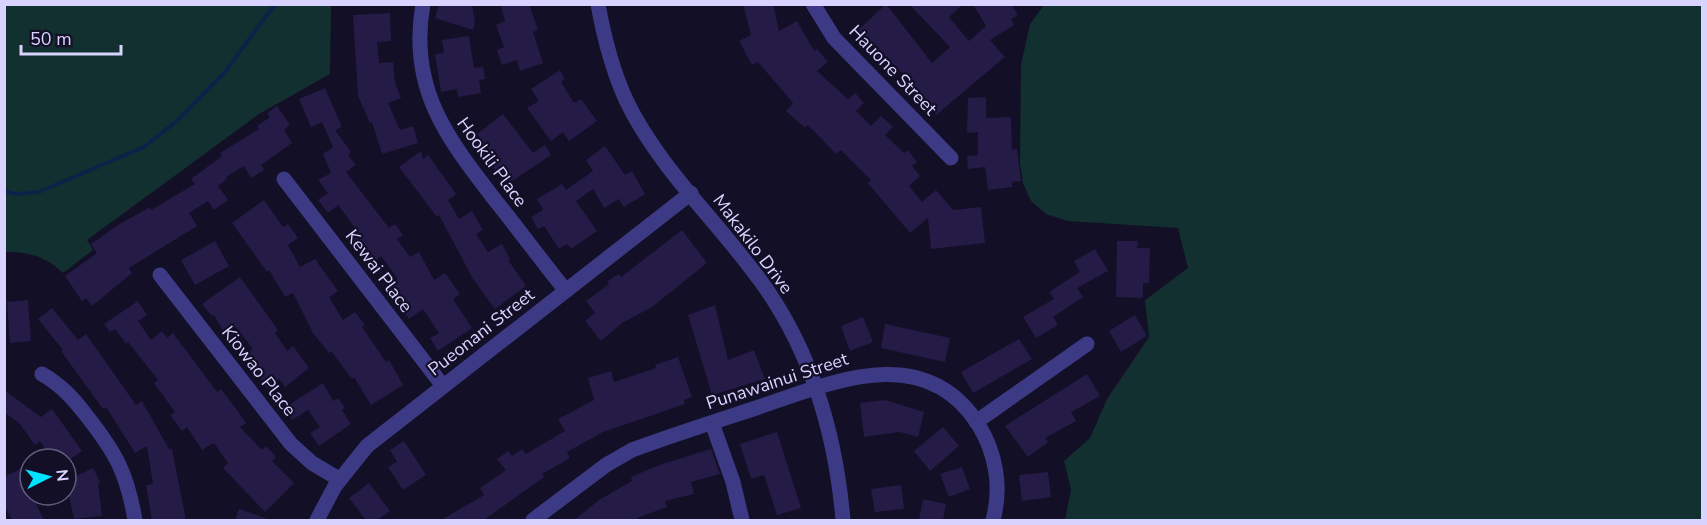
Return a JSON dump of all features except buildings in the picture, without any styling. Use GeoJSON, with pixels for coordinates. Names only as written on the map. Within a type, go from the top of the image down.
{"type":"FeatureCollection","features":[{"type":"Feature","properties":{"kind":"street","name":"Hookili Place"},"geometry":{"type":"LineString","coordinates":[[423,4],[421,58],[424,79],[438,120],[461,155],[566,291]]}},
{"type":"Feature","properties":{"kind":"street","name":"Makakilo Drive"},"geometry":{"type":"LineString","coordinates":[[598,4],[613,70],[644,132],[766,290],[793,334],[816,387],[830,428],[840,478],[843,520]]}},
{"type":"Feature","properties":{"kind":"street","name":"Hauone Street"},"geometry":{"type":"LineString","coordinates":[[813,4],[834,38],[951,158]]}},
{"type":"Feature","properties":{"kind":"street","name":"Kewai Place"},"geometry":{"type":"LineString","coordinates":[[284,179],[442,386]]}},
{"type":"Feature","properties":{"kind":"street","name":"Pueonani Street"},"geometry":{"type":"LineString","coordinates":[[317,520],[339,479],[367,446],[691,194]]}},
{"type":"Feature","properties":{"kind":"street","name":"Kiowao Place"},"geometry":{"type":"LineString","coordinates":[[160,275],[291,444],[312,463],[339,479]]}},
{"type":"Feature","properties":{"kind":"street"},"geometry":{"type":"LineString","coordinates":[[976,422],[1087,344]]}},
{"type":"Feature","properties":{"kind":"street","name":"Punawainui Street"},"geometry":{"type":"LineString","coordinates":[[533,520],[618,457],[816,387],[870,373],[911,376],[947,393],[976,422],[989,446],[996,472],[997,499],[993,520]]}},
{"type":"Feature","properties":{"kind":"street"},"geometry":{"type":"LineString","coordinates":[[42,374],[69,393],[115,454],[124,475],[135,520]]}},
{"type":"Feature","properties":{"kind":"street"},"geometry":{"type":"LineString","coordinates":[[712,423],[733,482],[742,520]]}},
{"type":"Feature","properties":{"kind":"green space"},"geometry":{"type":"Polygon","coordinates":[[[5,4],[331,5],[330,74],[259,114],[87,240],[93,250],[63,273],[57,267],[36,256],[5,252],[5,4]]]}},
{"type":"Feature","properties":{"kind":"green space"},"geometry":{"type":"Polygon","coordinates":[[[1044,5],[1702,5],[1702,520],[1065,520],[1071,490],[1064,461],[1090,438],[1107,399],[1149,337],[1145,300],[1188,268],[1178,228],[1068,221],[1046,214],[1031,201],[1023,183],[1020,163],[1021,65],[1030,24],[1044,5]]]}},
{"type":"Feature","properties":{"kind":"waterway"},"geometry":{"type":"LineString","coordinates":[[4,191],[16,194],[39,192],[144,147],[178,120],[225,72],[275,4]]}}]}
